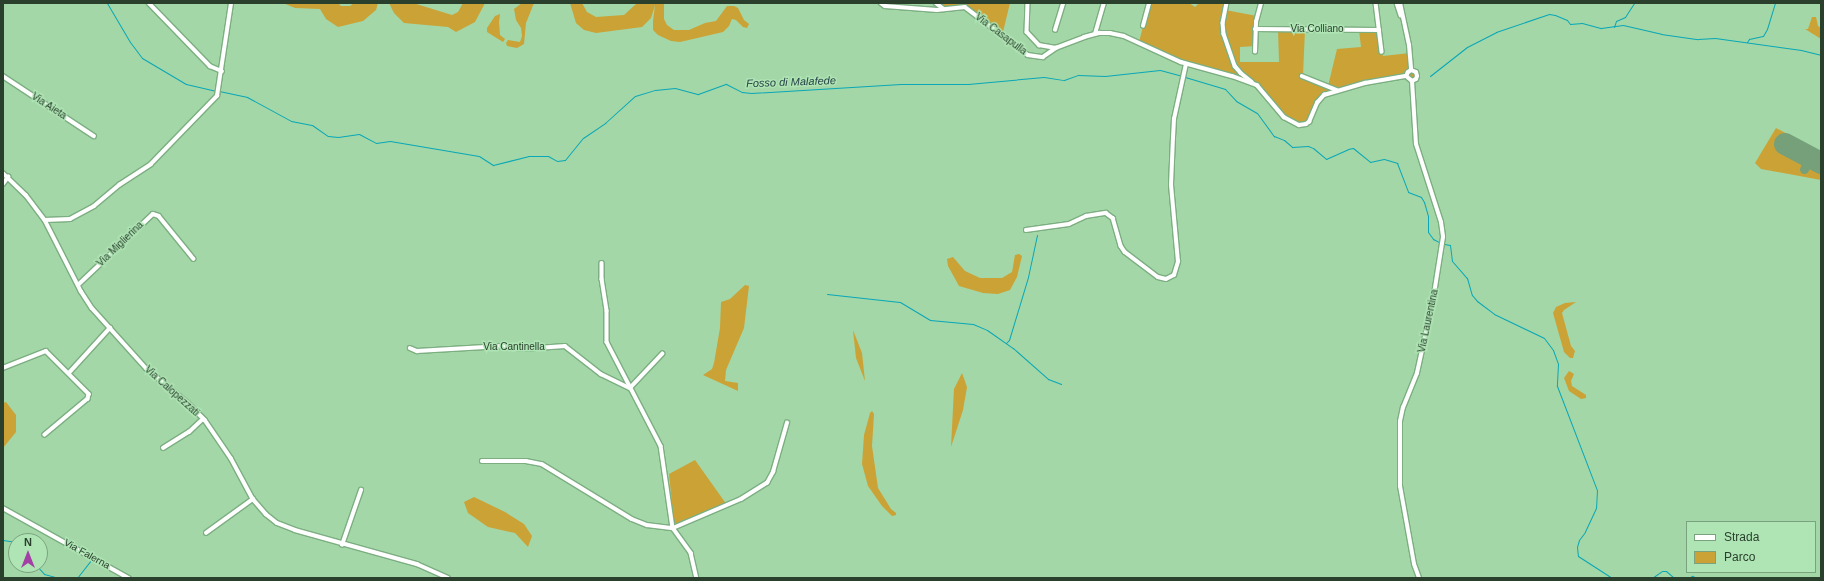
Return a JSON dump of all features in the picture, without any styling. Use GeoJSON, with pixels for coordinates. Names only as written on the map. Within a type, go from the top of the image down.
{"type":"FeatureCollection","features":[{"type":"Feature","properties":{"kind":"main road","name":"Via Laurentina"},"geometry":{"type":"LineString","coordinates":[[1400,3],[1409,45],[1411,70],[1415,71],[1417,76],[1416,79],[1412,81],[1416,144],[1442,224],[1443,244],[1417,373],[1403,407],[1400,421],[1400,486],[1414,564],[1420,578]]}},
{"type":"Feature","properties":{"kind":"main road"},"geometry":{"type":"LineString","coordinates":[[1411,70],[1406,76],[1412,81]]}},
{"type":"Feature","properties":{"kind":"street"},"geometry":{"type":"LineString","coordinates":[[149,3],[210,66],[222,71]]}},
{"type":"Feature","properties":{"kind":"street"},"geometry":{"type":"LineString","coordinates":[[45,220],[60,221],[74,217],[94,206],[122,182],[154,162],[218,93],[231,3]]}},
{"type":"Feature","properties":{"kind":"street","name":"Via Casapulla"},"geometry":{"type":"LineString","coordinates":[[881,3],[885,6],[944,9],[960,7],[966,8],[1028,55],[1043,57],[1056,48],[1095,34],[1110,33],[1124,36],[1186,64],[1232,76],[1256,85]]}},
{"type":"Feature","properties":{"kind":"street"},"geometry":{"type":"LineString","coordinates":[[936,3],[944,9]]}},
{"type":"Feature","properties":{"kind":"street"},"geometry":{"type":"LineString","coordinates":[[1028,3],[1026,25],[1028,34],[1039,45],[1056,48]]}},
{"type":"Feature","properties":{"kind":"street"},"geometry":{"type":"LineString","coordinates":[[1055,30],[1063,3]]}},
{"type":"Feature","properties":{"kind":"street"},"geometry":{"type":"LineString","coordinates":[[1095,34],[1104,3]]}},
{"type":"Feature","properties":{"kind":"street"},"geometry":{"type":"LineString","coordinates":[[1143,26],[1150,3]]}},
{"type":"Feature","properties":{"kind":"street"},"geometry":{"type":"LineString","coordinates":[[1227,3],[1223,28],[1234,64],[1241,73],[1256,85],[1284,117],[1299,125],[1309,122],[1315,106],[1322,96],[1338,90],[1370,82],[1406,76]]}},
{"type":"Feature","properties":{"kind":"street"},"geometry":{"type":"LineString","coordinates":[[1255,52],[1255,29],[1257,14],[1261,3]]}},
{"type":"Feature","properties":{"kind":"street"},"geometry":{"type":"LineString","coordinates":[[1376,3],[1382,52]]}},
{"type":"Feature","properties":{"kind":"street"},"geometry":{"type":"LineString","coordinates":[[1397,3],[1403,22]]}},
{"type":"Feature","properties":{"kind":"street","name":"Via Colliano"},"geometry":{"type":"LineString","coordinates":[[1255,29],[1379,30]]}},
{"type":"Feature","properties":{"kind":"street"},"geometry":{"type":"LineString","coordinates":[[1026,230],[1049,228],[1069,224],[1086,216],[1107,214],[1113,220],[1124,251],[1158,277],[1166,279],[1174,275],[1178,262],[1172,184],[1172,153],[1174,119],[1186,64]]}},
{"type":"Feature","properties":{"kind":"street","name":"Via Aieta"},"geometry":{"type":"LineString","coordinates":[[3,76],[94,136]]}},
{"type":"Feature","properties":{"kind":"street"},"geometry":{"type":"LineString","coordinates":[[1302,76],[1338,90]]}},
{"type":"Feature","properties":{"kind":"street","name":"Via Calopezzati"},"geometry":{"type":"LineString","coordinates":[[3,173],[32,203],[45,220],[88,302],[152,374],[190,405],[203,419],[230,458],[253,499],[268,516],[280,524],[342,545],[417,564],[448,578]]}},
{"type":"Feature","properties":{"kind":"street"},"geometry":{"type":"LineString","coordinates":[[3,184],[8,177]]}},
{"type":"Feature","properties":{"kind":"street","name":"Via Miglierina"},"geometry":{"type":"LineString","coordinates":[[78,285],[153,214],[159,216],[194,259]]}},
{"type":"Feature","properties":{"kind":"street"},"geometry":{"type":"LineString","coordinates":[[602,263],[607,314],[606,339],[661,446],[673,528],[692,553],[697,578]]}},
{"type":"Feature","properties":{"kind":"street"},"geometry":{"type":"LineString","coordinates":[[69,373],[110,328]]}},
{"type":"Feature","properties":{"kind":"street","name":"Via Cantinella"},"geometry":{"type":"LineString","coordinates":[[410,348],[416,351],[502,346],[523,349],[565,346],[601,374],[630,388]]}},
{"type":"Feature","properties":{"kind":"street"},"geometry":{"type":"LineString","coordinates":[[3,368],[44,351],[69,373],[89,394],[90,397],[45,435]]}},
{"type":"Feature","properties":{"kind":"street"},"geometry":{"type":"LineString","coordinates":[[630,388],[662,354]]}},
{"type":"Feature","properties":{"kind":"street"},"geometry":{"type":"LineString","coordinates":[[162,448],[189,432],[203,419]]}},
{"type":"Feature","properties":{"kind":"street"},"geometry":{"type":"LineString","coordinates":[[482,461],[526,461],[540,463],[632,519],[647,525],[673,528],[741,499],[767,483],[773,472],[787,422]]}},
{"type":"Feature","properties":{"kind":"street"},"geometry":{"type":"LineString","coordinates":[[342,545],[361,490]]}},
{"type":"Feature","properties":{"kind":"street"},"geometry":{"type":"LineString","coordinates":[[206,533],[253,499]]}},
{"type":"Feature","properties":{"kind":"street","name":"Via Falerna"},"geometry":{"type":"LineString","coordinates":[[3,508],[129,578]]}},
{"type":"Feature","properties":{"kind":"green space"},"geometry":{"type":"Polygon","coordinates":[[[283,3],[338,3],[341,6],[350,6],[354,3],[378,3],[376,10],[363,21],[338,27],[326,19],[320,9],[295,8],[283,3]]]}},
{"type":"Feature","properties":{"kind":"green space"},"geometry":{"type":"Polygon","coordinates":[[[389,3],[413,3],[452,15],[458,12],[463,3],[485,3],[475,22],[456,32],[448,27],[404,23],[394,13],[389,3]]]}},
{"type":"Feature","properties":{"kind":"green space"},"geometry":{"type":"Polygon","coordinates":[[[522,3],[534,3],[526,23],[524,44],[517,48],[507,46],[506,43],[508,40],[520,42],[522,36],[521,28],[516,20],[514,9],[522,3]]]}},
{"type":"Feature","properties":{"kind":"green space"},"geometry":{"type":"Polygon","coordinates":[[[570,3],[582,3],[587,12],[596,17],[624,15],[637,3],[664,3],[664,19],[667,25],[674,30],[689,30],[705,23],[716,21],[727,6],[734,6],[738,8],[744,20],[749,24],[747,28],[743,27],[736,20],[732,19],[729,26],[723,32],[680,42],[671,41],[658,35],[653,30],[655,5],[651,18],[642,27],[596,33],[584,30],[576,23],[570,3]]]}},
{"type":"Feature","properties":{"kind":"green space"},"geometry":{"type":"Polygon","coordinates":[[[936,3],[1010,3],[1002,36],[965,7],[944,9],[936,3]]]}},
{"type":"Feature","properties":{"kind":"green space"},"geometry":{"type":"Polygon","coordinates":[[[1149,3],[1189,3],[1195,7],[1199,3],[1227,3],[1225,10],[1257,16],[1255,46],[1240,47],[1240,62],[1279,62],[1278,29],[1305,29],[1303,76],[1328,86],[1337,49],[1361,47],[1359,30],[1379,30],[1383,56],[1410,53],[1411,70],[1417,74],[1416,79],[1409,81],[1406,77],[1320,95],[1310,120],[1302,125],[1288,119],[1256,85],[1236,77],[1186,64],[1139,42],[1149,3]]]}},
{"type":"Feature","properties":{"kind":"green space"},"geometry":{"type":"Polygon","coordinates":[[[500,14],[500,35],[505,39],[503,42],[487,32],[487,28],[495,16],[500,14]]]}},
{"type":"Feature","properties":{"kind":"green space"},"geometry":{"type":"Polygon","coordinates":[[[1812,17],[1816,17],[1818,26],[1821,28],[1821,39],[1805,29],[1808,29],[1812,17]]]}},
{"type":"Feature","properties":{"kind":"green space"},"geometry":{"type":"Polygon","coordinates":[[[1776,128],[1821,152],[1821,180],[1761,169],[1755,163],[1776,128]]]}},
{"type":"Feature","properties":{"kind":"green space"},"geometry":{"type":"Polygon","coordinates":[[[1019,254],[1022,256],[1017,277],[1010,290],[998,294],[983,293],[959,286],[948,266],[947,259],[953,257],[965,271],[980,278],[1002,278],[1012,272],[1015,255],[1019,254]]]}},
{"type":"Feature","properties":{"kind":"green space"},"geometry":{"type":"Polygon","coordinates":[[[745,285],[749,286],[744,328],[726,370],[725,381],[738,383],[738,391],[703,375],[712,369],[714,363],[720,328],[721,302],[730,299],[745,285]]]}},
{"type":"Feature","properties":{"kind":"green space"},"geometry":{"type":"Polygon","coordinates":[[[1576,302],[1562,313],[1571,346],[1575,351],[1573,358],[1570,358],[1564,352],[1553,313],[1556,307],[1565,303],[1576,302]]]}},
{"type":"Feature","properties":{"kind":"green space"},"geometry":{"type":"Polygon","coordinates":[[[853,330],[862,353],[865,381],[856,358],[853,330]]]}},
{"type":"Feature","properties":{"kind":"green space"},"geometry":{"type":"Polygon","coordinates":[[[1569,371],[1574,374],[1571,381],[1572,386],[1586,395],[1586,398],[1581,399],[1569,391],[1564,378],[1569,371]]]}},
{"type":"Feature","properties":{"kind":"green space"},"geometry":{"type":"Polygon","coordinates":[[[962,373],[967,387],[963,410],[951,447],[954,389],[962,373]]]}},
{"type":"Feature","properties":{"kind":"green space"},"geometry":{"type":"Polygon","coordinates":[[[6,402],[16,415],[16,432],[3,448],[3,403],[6,402]]]}},
{"type":"Feature","properties":{"kind":"green space"},"geometry":{"type":"Polygon","coordinates":[[[872,411],[874,414],[872,446],[878,488],[891,509],[896,513],[896,515],[892,516],[882,506],[868,486],[862,464],[864,435],[870,413],[872,411]]]}},
{"type":"Feature","properties":{"kind":"green space"},"geometry":{"type":"Polygon","coordinates":[[[695,460],[727,505],[674,524],[669,474],[695,460]]]}},
{"type":"Feature","properties":{"kind":"green space"},"geometry":{"type":"Polygon","coordinates":[[[474,497],[505,512],[524,524],[532,536],[528,547],[515,533],[488,527],[468,513],[464,502],[474,497]]]}},
{"type":"Feature","properties":{"kind":"waterway","name":"Fosso di Malafede"},"geometry":{"type":"LineString","coordinates":[[107,3],[130,42],[142,58],[186,84],[216,91]]}},
{"type":"Feature","properties":{"kind":"waterway"},"geometry":{"type":"LineString","coordinates":[[1614,27],[1616,21],[1625,17],[1634,3]]}},
{"type":"Feature","properties":{"kind":"waterway"},"geometry":{"type":"LineString","coordinates":[[1747,42],[1749,39],[1763,36],[1767,29],[1775,3]]}},
{"type":"Feature","properties":{"kind":"waterway"},"geometry":{"type":"LineString","coordinates":[[1430,76],[1467,47],[1496,32],[1549,14],[1567,20],[1570,24],[1582,23],[1601,28],[1623,25],[1661,34],[1698,39],[1715,38],[1801,50],[1821,55]]}},
{"type":"Feature","properties":{"kind":"waterway","name":"Fosso di Malafede"},"geometry":{"type":"LineString","coordinates":[[219,91],[247,97],[291,121],[312,125],[328,136],[338,137],[359,134],[376,143],[390,141],[479,156],[493,165],[528,156],[548,156],[557,161],[565,160],[583,138],[605,123],[635,96],[655,90],[675,88],[698,94],[726,84],[742,92],[751,93],[901,84],[968,84],[1044,77],[1064,80],[1078,75],[1105,76],[1160,70],[1182,76]]}},
{"type":"Feature","properties":{"kind":"waterway"},"geometry":{"type":"LineString","coordinates":[[1185,77],[1225,89],[1236,101],[1257,113],[1274,136],[1284,140],[1292,147],[1308,146],[1313,148],[1326,159],[1353,148],[1370,162],[1384,159],[1397,163],[1408,192],[1421,197],[1424,202],[1428,216],[1428,232],[1433,239],[1441,243]]}},
{"type":"Feature","properties":{"kind":"waterway"},"geometry":{"type":"LineString","coordinates":[[1006,343],[1009,340],[1028,277],[1037,235]]}},
{"type":"Feature","properties":{"kind":"waterway"},"geometry":{"type":"LineString","coordinates":[[1444,244],[1450,245],[1452,261],[1467,278],[1472,295],[1477,301],[1494,314],[1544,338],[1553,350],[1558,364],[1557,386],[1597,490],[1596,508],[1585,532],[1579,540],[1577,547],[1578,556],[1612,578]]}},
{"type":"Feature","properties":{"kind":"waterway"},"geometry":{"type":"LineString","coordinates":[[827,294],[900,302],[930,320],[973,324],[987,330],[1013,348],[1048,379],[1061,384]]}},
{"type":"Feature","properties":{"kind":"waterway"},"geometry":{"type":"LineString","coordinates":[[3,540],[8,541]]}},
{"type":"Feature","properties":{"kind":"waterway"},"geometry":{"type":"LineString","coordinates":[[77,578],[91,560]]}},
{"type":"Feature","properties":{"kind":"waterway"},"geometry":{"type":"LineString","coordinates":[[1652,578],[1662,571],[1666,571],[1674,578]]}},
{"type":"Feature","properties":{"kind":"waterway"},"geometry":{"type":"LineString","coordinates":[[43,573],[59,578]]}},
{"type":"Feature","properties":{"kind":"waterway"},"geometry":{"type":"LineString","coordinates":[[1689,578],[1692,576],[1698,578]]}},
{"type":"Feature","properties":{"kind":"taxiway"},"geometry":{"type":"LineString","coordinates":[[1804,169],[1810,157]]}},
{"type":"Feature","properties":{"kind":"runway"},"geometry":{"type":"LineString","coordinates":[[1785,144],[1821,163]]}}]}
